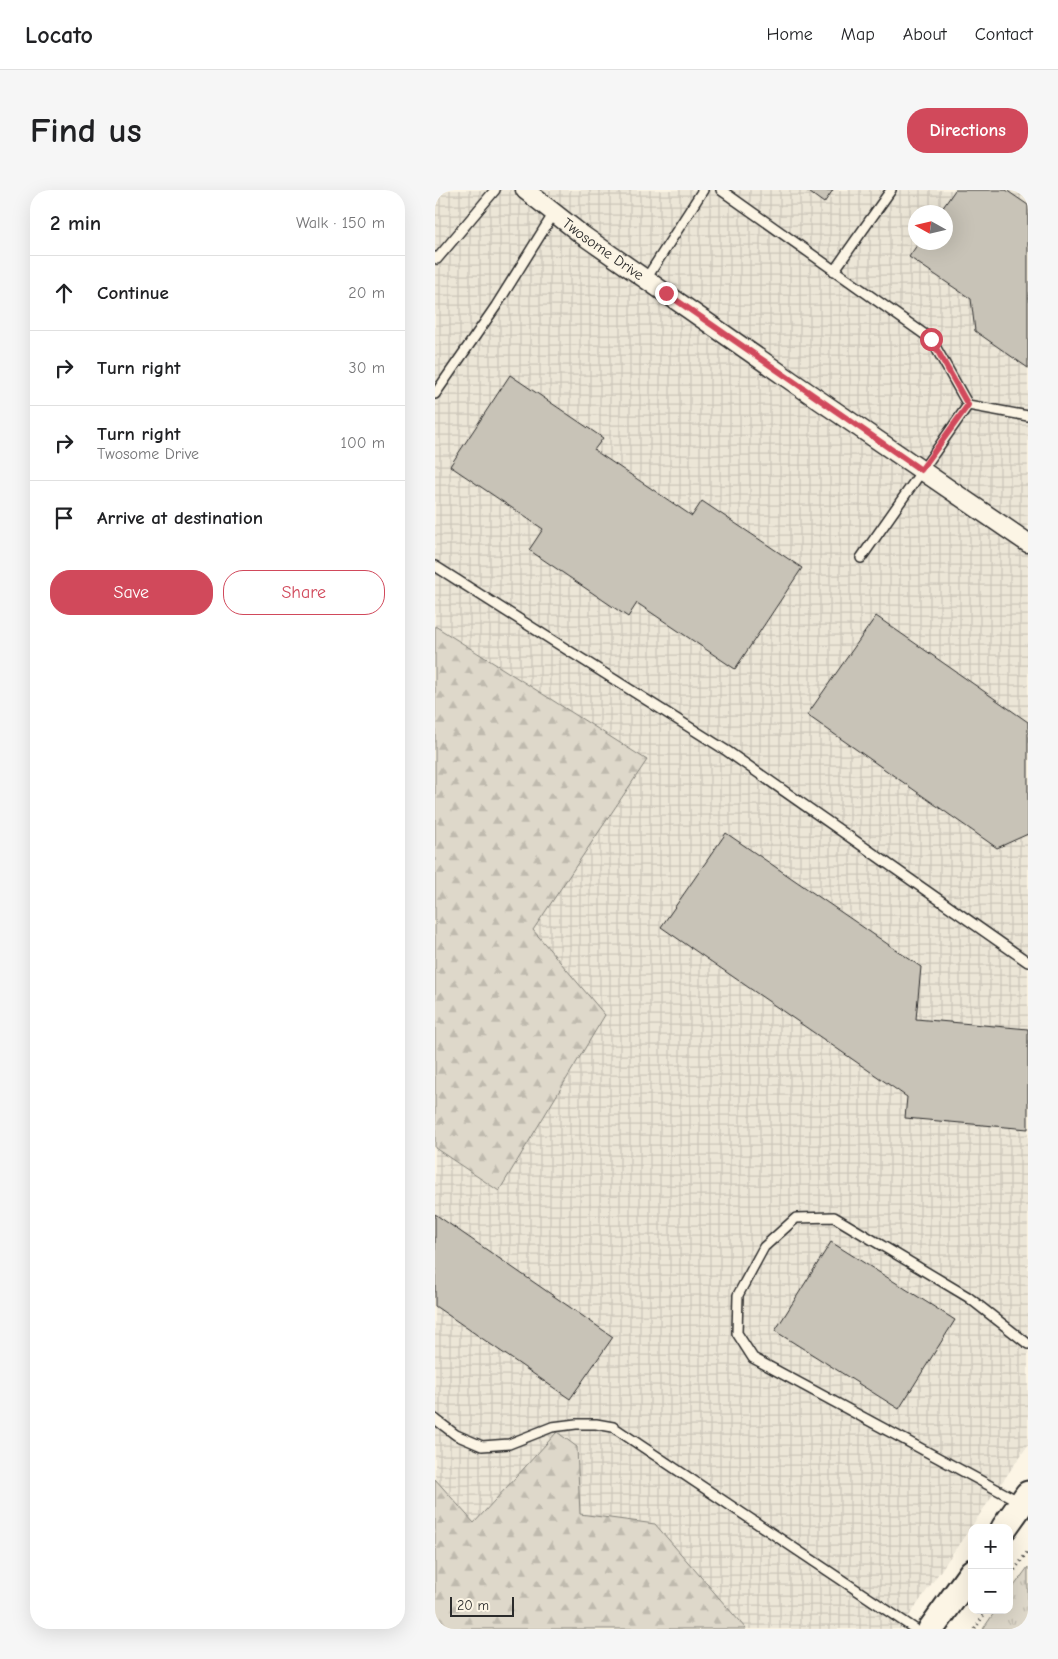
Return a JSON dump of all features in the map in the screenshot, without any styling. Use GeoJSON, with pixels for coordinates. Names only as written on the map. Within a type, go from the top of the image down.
{"type":"FeatureCollection","features":[{"type":"Feature","properties":{"kind":"main road"},"geometry":{"type":"LineString","coordinates":[[1006,1524],[1025,1498]]}},
{"type":"Feature","properties":{"kind":"main road"},"geometry":{"type":"LineString","coordinates":[[931,1629],[968,1578]]}},
{"type":"Feature","properties":{"kind":"street","name":"Twosome Drive"},"geometry":{"type":"LineString","coordinates":[[525,190],[646,279],[1028,543]]}},
{"type":"Feature","properties":{"kind":"lane"},"geometry":{"type":"LineString","coordinates":[[436,259],[495,190]]}},
{"type":"Feature","properties":{"kind":"lane"},"geometry":{"type":"LineString","coordinates":[[646,279],[703,190]]}},
{"type":"Feature","properties":{"kind":"lane"},"geometry":{"type":"LineString","coordinates":[[721,190],[931,339],[968,405]]}},
{"type":"Feature","properties":{"kind":"lane"},"geometry":{"type":"LineString","coordinates":[[835,271],[891,190]]}},
{"type":"Feature","properties":{"kind":"lane"},"geometry":{"type":"LineString","coordinates":[[435,394],[496,306],[554,213]]}},
{"type":"Feature","properties":{"kind":"lane"},"geometry":{"type":"LineString","coordinates":[[968,405],[1028,416]]}},
{"type":"Feature","properties":{"kind":"lane"},"geometry":{"type":"LineString","coordinates":[[861,558],[968,405]]}},
{"type":"Feature","properties":{"kind":"lane"},"geometry":{"type":"LineString","coordinates":[[435,566],[727,751],[1028,962]]}},
{"type":"Feature","properties":{"kind":"lane"},"geometry":{"type":"LineString","coordinates":[[1025,1498],[753,1358],[737,1334],[737,1295],[764,1247],[796,1218],[834,1217],[968,1298],[1028,1344]]}},
{"type":"Feature","properties":{"kind":"lane"},"geometry":{"type":"LineString","coordinates":[[435,1419],[456,1435],[482,1446],[509,1444],[552,1427],[596,1424],[613,1427],[915,1629]]}},
{"type":"Feature","properties":{"kind":"path"},"geometry":{"type":"LineString","coordinates":[[1013,1572],[1028,1551]]}},
{"type":"Feature","properties":{"kind":"path"},"geometry":{"type":"LineString","coordinates":[[975,1629],[984,1614]]}},
{"type":"Feature","properties":{"kind":"shaded area"},"geometry":{"type":"Polygon","coordinates":[[[435,190],[1028,190],[1028,1445],[973,1524],[968,1524],[968,1531],[900,1629],[435,1629],[435,190]]]}},
{"type":"Feature","properties":{"kind":"green space"},"geometry":{"type":"Polygon","coordinates":[[[435,626],[647,760],[533,930],[605,1015],[499,1191],[435,1148],[435,626]]]}},
{"type":"Feature","properties":{"kind":"green space"},"geometry":{"type":"Polygon","coordinates":[[[557,1432],[577,1447],[580,1514],[655,1524],[746,1629],[435,1629],[435,1479],[474,1523],[557,1432]]]}},
{"type":"Feature","properties":{"kind":"green space"},"geometry":{"type":"Polygon","coordinates":[[[1028,1567],[1028,1629],[983,1629],[993,1614],[1013,1614],[1013,1588],[1028,1567]]]}},
{"type":"Feature","properties":{"kind":"building"},"geometry":{"type":"Polygon","coordinates":[[[806,190],[833,190],[824,203],[806,190]]]}},
{"type":"Feature","properties":{"kind":"building"},"geometry":{"type":"Polygon","coordinates":[[[955,190],[1006,190],[1028,205],[1028,368],[975,331],[971,299],[909,257],[914,250],[953,250],[953,205],[945,205],[955,190]]]}},
{"type":"Feature","properties":{"kind":"building"},"geometry":{"type":"Polygon","coordinates":[[[510,375],[603,438],[594,450],[692,516],[702,501],[802,568],[735,669],[637,603],[628,617],[529,550],[543,529],[450,466],[510,375]]]}},
{"type":"Feature","properties":{"kind":"building"},"geometry":{"type":"Polygon","coordinates":[[[876,616],[1028,722],[1028,834],[997,848],[807,715],[876,616]]]}},
{"type":"Feature","properties":{"kind":"building"},"geometry":{"type":"Polygon","coordinates":[[[726,833],[921,967],[916,1019],[1028,1029],[1028,1129],[905,1118],[907,1097],[661,927],[726,833]]]}},
{"type":"Feature","properties":{"kind":"building"},"geometry":{"type":"Polygon","coordinates":[[[435,1214],[613,1337],[570,1399],[435,1306],[435,1214]]]}},
{"type":"Feature","properties":{"kind":"building"},"geometry":{"type":"Polygon","coordinates":[[[831,1242],[955,1320],[899,1409],[775,1331],[831,1242]]]}},
{"type":"Feature","properties":{"kind":"route"},"geometry":{"type":"LineString","coordinates":[[666,293],[921,470],[968,405],[931,339]]}}]}
